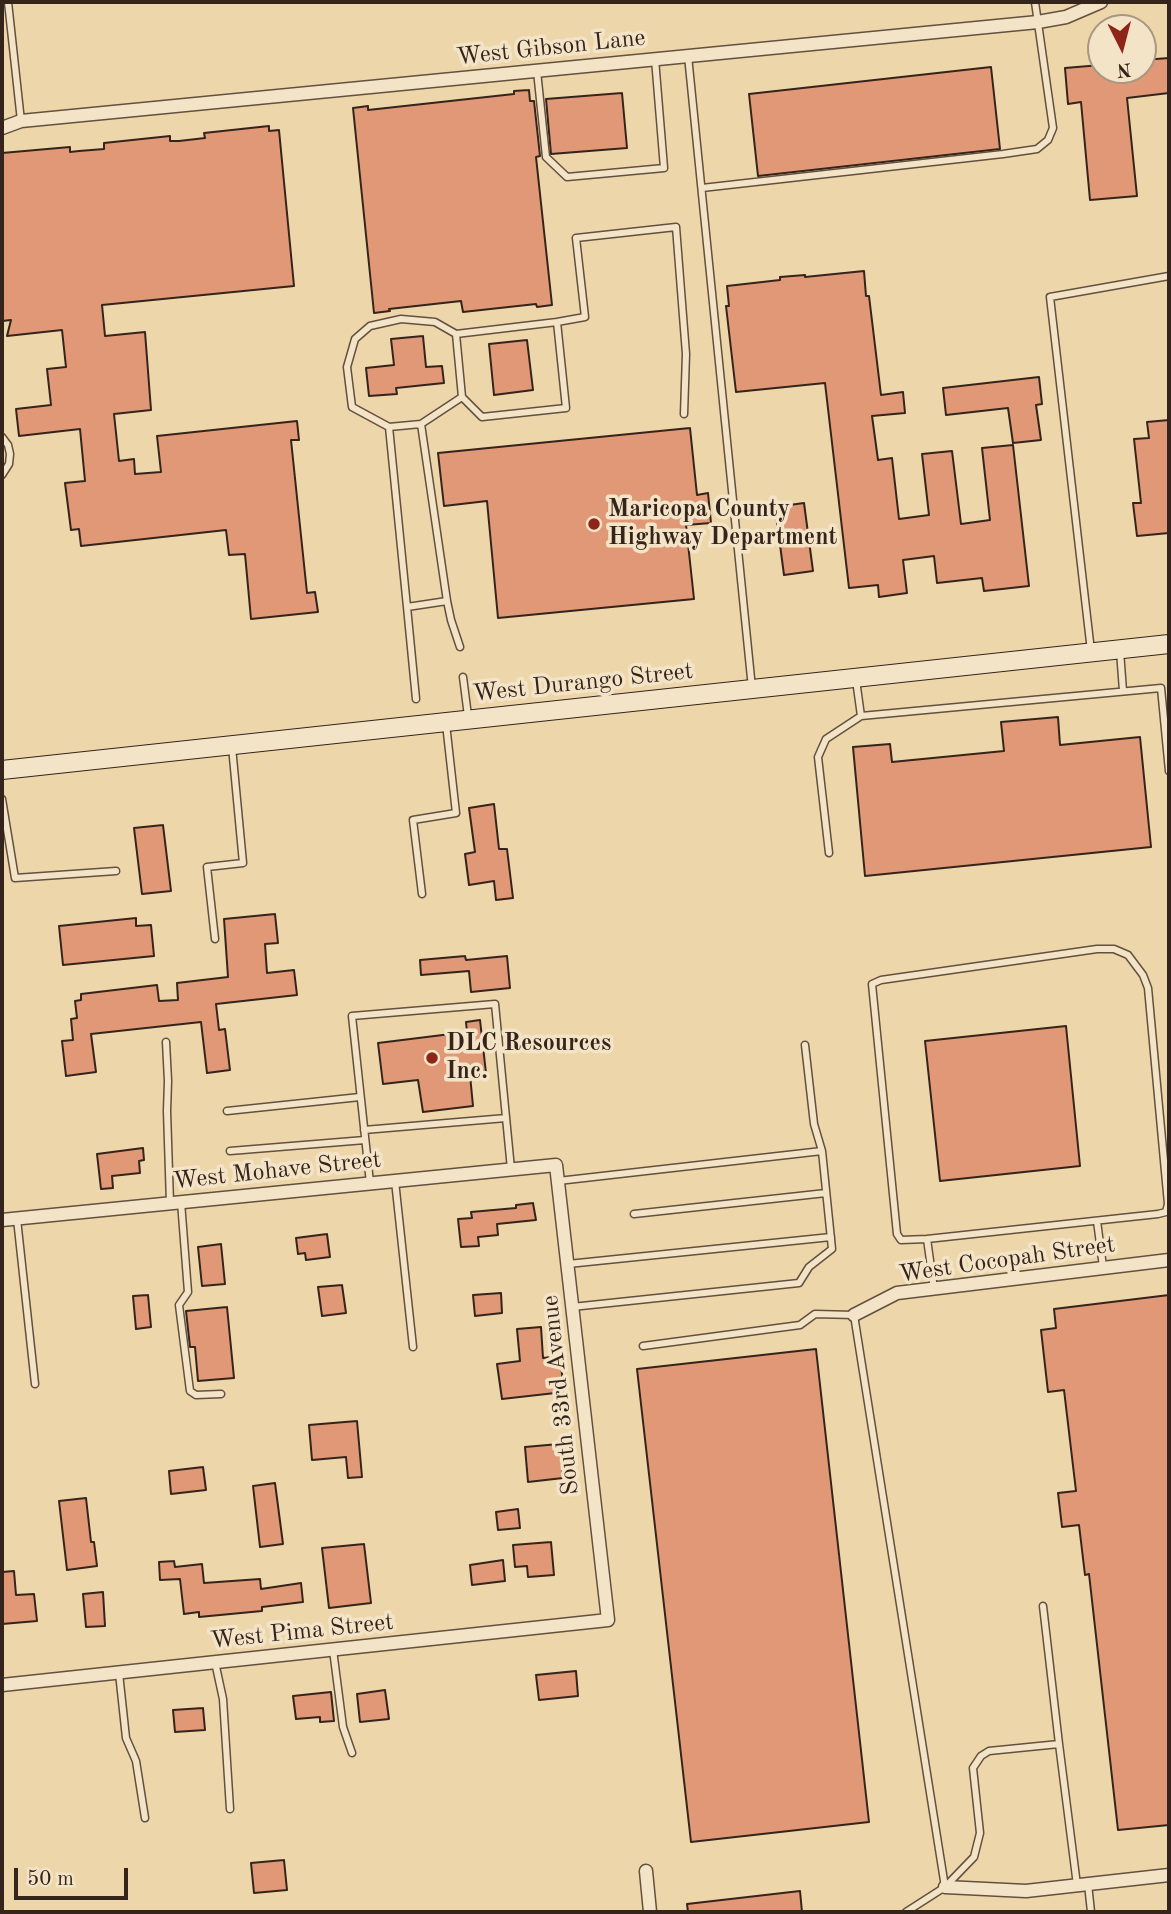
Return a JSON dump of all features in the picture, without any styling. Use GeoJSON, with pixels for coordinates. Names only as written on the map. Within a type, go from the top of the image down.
{"type":"FeatureCollection","features":[{"type":"Feature","properties":{"kind":"street","name":"West Gibson Lane"},"geometry":{"type":"LineString","coordinates":[[2,128],[21,121],[1038,22],[1066,16],[1101,2]]}},
{"type":"Feature","properties":{"kind":"street","name":"West Durango Street"},"geometry":{"type":"LineString","coordinates":[[2,770],[1169,644]]}},
{"type":"Feature","properties":{"kind":"street","name":"West Mohave Street"},"geometry":{"type":"LineString","coordinates":[[2,1220],[556,1165]]}},
{"type":"Feature","properties":{"kind":"street","name":"South 33rd Avenue"},"geometry":{"type":"LineString","coordinates":[[556,1165],[608,1620]]}},
{"type":"Feature","properties":{"kind":"street","name":"West Cocopah Street"},"geometry":{"type":"LineString","coordinates":[[855,1315],[897,1293],[1169,1261]]}},
{"type":"Feature","properties":{"kind":"street","name":"West Pima Street"},"geometry":{"type":"LineString","coordinates":[[2,1685],[608,1620]]}},
{"type":"Feature","properties":{"kind":"street"},"geometry":{"type":"LineString","coordinates":[[646,1871],[650,1912]]}},
{"type":"Feature","properties":{"kind":"street"},"geometry":{"type":"LineString","coordinates":[[946,1887],[1026,1891],[1169,1875]]}},
{"type":"Feature","properties":{"kind":"lane"},"geometry":{"type":"LineString","coordinates":[[8,2],[21,121]]}},
{"type":"Feature","properties":{"kind":"lane"},"geometry":{"type":"LineString","coordinates":[[702,188],[1037,149],[1048,141],[1053,128],[1035,2]]}},
{"type":"Feature","properties":{"kind":"lane"},"geometry":{"type":"LineString","coordinates":[[688,56],[752,689]]}},
{"type":"Feature","properties":{"kind":"lane"},"geometry":{"type":"LineString","coordinates":[[537,71],[546,158],[567,177],[664,168],[655,59]]}},
{"type":"Feature","properties":{"kind":"lane"},"geometry":{"type":"LineString","coordinates":[[462,397],[421,424],[389,427],[352,407],[347,367],[355,339],[370,326],[401,319],[435,322],[456,334],[585,317],[576,238],[676,227],[686,354],[684,414]]}},
{"type":"Feature","properties":{"kind":"lane"},"geometry":{"type":"LineString","coordinates":[[1091,653],[1050,297],[1169,276]]}},
{"type":"Feature","properties":{"kind":"lane"},"geometry":{"type":"LineString","coordinates":[[456,334],[462,397],[482,417],[566,408],[557,321]]}},
{"type":"Feature","properties":{"kind":"lane"},"geometry":{"type":"LineString","coordinates":[[421,424],[447,601],[460,647]]}},
{"type":"Feature","properties":{"kind":"lane"},"geometry":{"type":"LineString","coordinates":[[389,427],[416,699]]}},
{"type":"Feature","properties":{"kind":"lane"},"geometry":{"type":"LineString","coordinates":[[2,436],[10,454],[9,464],[2,475]]}},
{"type":"Feature","properties":{"kind":"lane"},"geometry":{"type":"LineString","coordinates":[[407,607],[447,601]]}},
{"type":"Feature","properties":{"kind":"lane"},"geometry":{"type":"LineString","coordinates":[[1120,649],[1123,691]]}},
{"type":"Feature","properties":{"kind":"lane"},"geometry":{"type":"LineString","coordinates":[[463,677],[469,720]]}},
{"type":"Feature","properties":{"kind":"lane"},"geometry":{"type":"LineString","coordinates":[[856,678],[860,716]]}},
{"type":"Feature","properties":{"kind":"lane"},"geometry":{"type":"LineString","coordinates":[[829,853],[818,757],[826,739],[860,716],[1161,688],[1169,771]]}},
{"type":"Feature","properties":{"kind":"lane"},"geometry":{"type":"LineString","coordinates":[[422,894],[413,820],[456,813],[446,722]]}},
{"type":"Feature","properties":{"kind":"lane"},"geometry":{"type":"LineString","coordinates":[[215,939],[208,867],[243,863],[232,745]]}},
{"type":"Feature","properties":{"kind":"lane"},"geometry":{"type":"LineString","coordinates":[[2,800],[15,878],[116,871]]}},
{"type":"Feature","properties":{"kind":"lane"},"geometry":{"type":"LineString","coordinates":[[1106,948],[1128,955],[1143,975],[1148,988],[1168,1204],[1166,1212],[927,1239],[905,1241],[897,1234],[872,984],[881,980],[1106,948]]}},
{"type":"Feature","properties":{"kind":"lane"},"geometry":{"type":"LineString","coordinates":[[370,1183],[352,1016],[495,1004],[511,1169]]}},
{"type":"Feature","properties":{"kind":"lane"},"geometry":{"type":"LineString","coordinates":[[166,1042],[175,1202],[188,1292],[179,1305],[190,1391],[196,1395],[220,1394]]}},
{"type":"Feature","properties":{"kind":"lane"},"geometry":{"type":"LineString","coordinates":[[572,1307],[799,1283],[809,1267],[832,1250],[822,1151],[814,1124],[805,1045]]}},
{"type":"Feature","properties":{"kind":"lane"},"geometry":{"type":"LineString","coordinates":[[227,1111],[360,1097]]}},
{"type":"Feature","properties":{"kind":"lane"},"geometry":{"type":"LineString","coordinates":[[364,1130],[506,1118]]}},
{"type":"Feature","properties":{"kind":"lane"},"geometry":{"type":"LineString","coordinates":[[230,1151],[365,1140]]}},
{"type":"Feature","properties":{"kind":"lane"},"geometry":{"type":"LineString","coordinates":[[558,1181],[822,1151]]}},
{"type":"Feature","properties":{"kind":"lane"},"geometry":{"type":"LineString","coordinates":[[395,1181],[413,1346]]}},
{"type":"Feature","properties":{"kind":"lane"},"geometry":{"type":"LineString","coordinates":[[634,1214],[826,1193]]}},
{"type":"Feature","properties":{"kind":"lane"},"geometry":{"type":"LineString","coordinates":[[17,1219],[35,1384]]}},
{"type":"Feature","properties":{"kind":"lane"},"geometry":{"type":"LineString","coordinates":[[1097,1221],[1103,1268]]}},
{"type":"Feature","properties":{"kind":"lane"},"geometry":{"type":"LineString","coordinates":[[568,1264],[831,1237]]}},
{"type":"Feature","properties":{"kind":"lane"},"geometry":{"type":"LineString","coordinates":[[927,1239],[934,1289]]}},
{"type":"Feature","properties":{"kind":"lane"},"geometry":{"type":"LineString","coordinates":[[643,1346],[800,1325],[815,1314],[855,1315],[946,1887]]}},
{"type":"Feature","properties":{"kind":"lane"},"geometry":{"type":"LineString","coordinates":[[1043,1606],[1059,1744],[1082,1885],[1091,1912]]}},
{"type":"Feature","properties":{"kind":"lane"},"geometry":{"type":"LineString","coordinates":[[333,1650],[343,1727],[352,1752]]}},
{"type":"Feature","properties":{"kind":"lane"},"geometry":{"type":"LineString","coordinates":[[215,1662],[223,1699],[230,1809]]}},
{"type":"Feature","properties":{"kind":"lane"},"geometry":{"type":"LineString","coordinates":[[119,1673],[126,1738],[136,1761],[145,1818]]}},
{"type":"Feature","properties":{"kind":"lane"},"geometry":{"type":"LineString","coordinates":[[906,1912],[946,1887],[968,1865],[976,1849],[980,1833],[972,1777],[976,1761],[989,1751],[1059,1744]]}},
{"type":"Feature","properties":{"kind":"lane"},"geometry":{"type":"LineString","coordinates":[[920,1903],[921,1912]]}},
{"type":"Feature","properties":{"kind":"building"},"geometry":{"type":"Polygon","coordinates":[[[1169,58],[1169,93],[1127,98],[1137,196],[1090,200],[1081,102],[1068,104],[1065,68],[1087,66],[1087,84],[1157,84],[1157,59],[1169,58]]]}},
{"type":"Feature","properties":{"kind":"building"},"geometry":{"type":"Polygon","coordinates":[[[991,67],[1000,149],[758,176],[749,94],[991,67]]]}},
{"type":"Feature","properties":{"kind":"building"},"geometry":{"type":"Polygon","coordinates":[[[529,90],[530,101],[534,101],[540,156],[536,157],[552,305],[537,307],[536,304],[463,312],[461,301],[374,313],[353,108],[368,106],[368,110],[514,94],[514,91],[529,90]]]}},
{"type":"Feature","properties":{"kind":"building"},"geometry":{"type":"Polygon","coordinates":[[[622,93],[627,148],[551,154],[546,99],[622,93]]]}},
{"type":"Feature","properties":{"kind":"building"},"geometry":{"type":"Polygon","coordinates":[[[269,126],[269,131],[279,130],[294,286],[102,305],[105,336],[145,332],[151,410],[114,414],[119,461],[134,459],[135,474],[161,472],[157,436],[297,421],[299,440],[291,440],[307,593],[315,592],[318,612],[251,619],[245,554],[229,555],[226,530],[81,546],[79,529],[71,530],[65,483],[85,481],[80,429],[19,436],[16,409],[51,405],[47,369],[66,367],[62,330],[7,336],[11,320],[2,321],[2,153],[70,147],[70,152],[104,149],[104,143],[170,136],[170,141],[179,141],[205,138],[204,133],[269,126]]]}},
{"type":"Feature","properties":{"kind":"building"},"geometry":{"type":"Polygon","coordinates":[[[864,271],[881,395],[903,392],[905,413],[872,416],[878,460],[892,458],[899,519],[929,515],[922,454],[952,451],[961,524],[990,520],[982,448],[1013,445],[1029,586],[984,591],[982,578],[937,583],[934,556],[903,560],[907,593],[879,597],[878,585],[849,588],[825,383],[736,392],[726,306],[729,306],[727,286],[780,280],[780,277],[864,271]]]}},
{"type":"Feature","properties":{"kind":"building"},"geometry":{"type":"Polygon","coordinates":[[[423,336],[426,367],[442,366],[444,383],[396,388],[397,394],[369,396],[366,368],[394,365],[391,339],[423,336]]]}},
{"type":"Feature","properties":{"kind":"building"},"geometry":{"type":"Polygon","coordinates":[[[527,340],[533,390],[494,395],[489,344],[527,340]]]}},
{"type":"Feature","properties":{"kind":"building"},"geometry":{"type":"Polygon","coordinates":[[[1039,377],[1042,404],[1036,405],[1041,440],[1013,443],[1008,408],[946,415],[943,388],[1039,377]]]}},
{"type":"Feature","properties":{"kind":"building"},"geometry":{"type":"Polygon","coordinates":[[[1169,420],[1169,533],[1137,536],[1133,503],[1141,503],[1134,439],[1149,438],[1147,422],[1169,420]]]}},
{"type":"Feature","properties":{"kind":"building","name":"Maricopa County Highway Department"},"geometry":{"type":"Polygon","coordinates":[[[690,428],[697,495],[708,493],[711,523],[686,525],[694,599],[498,618],[487,501],[444,506],[438,453],[690,428]]]}},
{"type":"Feature","properties":{"kind":"building"},"geometry":{"type":"Polygon","coordinates":[[[804,503],[813,571],[784,575],[775,507],[804,503]]]}},
{"type":"Feature","properties":{"kind":"building"},"geometry":{"type":"Polygon","coordinates":[[[1058,717],[1060,745],[1140,737],[1151,847],[865,876],[853,747],[890,744],[892,762],[1004,751],[1001,722],[1058,717]]]}},
{"type":"Feature","properties":{"kind":"building"},"geometry":{"type":"Polygon","coordinates":[[[494,804],[499,849],[507,849],[513,898],[496,900],[494,881],[469,885],[465,854],[475,852],[469,808],[494,804]]]}},
{"type":"Feature","properties":{"kind":"building"},"geometry":{"type":"Polygon","coordinates":[[[163,825],[171,891],[142,894],[134,828],[163,825]]]}},
{"type":"Feature","properties":{"kind":"building"},"geometry":{"type":"Polygon","coordinates":[[[275,914],[278,943],[265,944],[267,973],[294,970],[297,995],[216,1004],[219,1030],[225,1029],[230,1070],[207,1073],[201,1022],[91,1034],[96,1072],[66,1076],[62,1041],[73,1040],[71,1019],[77,1018],[75,1001],[81,1000],[81,994],[157,985],[159,1001],[178,1000],[177,983],[228,977],[224,919],[275,914]]]}},
{"type":"Feature","properties":{"kind":"building"},"geometry":{"type":"Polygon","coordinates":[[[136,918],[136,926],[151,925],[154,956],[63,965],[59,926],[136,918]]]}},
{"type":"Feature","properties":{"kind":"building"},"geometry":{"type":"Polygon","coordinates":[[[465,956],[466,960],[507,956],[510,988],[471,992],[469,971],[421,975],[420,960],[465,956]]]}},
{"type":"Feature","properties":{"kind":"building","name":"DLC Resources Inc."},"geometry":{"type":"Polygon","coordinates":[[[480,1020],[486,1073],[470,1075],[473,1106],[423,1112],[418,1080],[383,1084],[378,1043],[467,1032],[466,1022],[480,1020]]]}},
{"type":"Feature","properties":{"kind":"building"},"geometry":{"type":"Polygon","coordinates":[[[1066,1026],[1080,1166],[940,1181],[925,1041],[1066,1026]]]}},
{"type":"Feature","properties":{"kind":"building"},"geometry":{"type":"Polygon","coordinates":[[[143,1148],[144,1160],[139,1161],[140,1173],[112,1176],[113,1188],[101,1189],[97,1154],[143,1148]]]}},
{"type":"Feature","properties":{"kind":"building"},"geometry":{"type":"Polygon","coordinates":[[[533,1203],[536,1220],[497,1224],[498,1235],[478,1237],[479,1246],[461,1247],[458,1219],[472,1218],[471,1212],[516,1208],[516,1205],[533,1203]]]}},
{"type":"Feature","properties":{"kind":"building"},"geometry":{"type":"Polygon","coordinates":[[[327,1234],[330,1257],[306,1260],[305,1253],[298,1254],[296,1238],[327,1234]]]}},
{"type":"Feature","properties":{"kind":"building"},"geometry":{"type":"Polygon","coordinates":[[[221,1244],[225,1284],[202,1286],[198,1247],[221,1244]]]}},
{"type":"Feature","properties":{"kind":"building"},"geometry":{"type":"Polygon","coordinates":[[[342,1285],[346,1313],[322,1316],[318,1287],[342,1285]]]}},
{"type":"Feature","properties":{"kind":"building"},"geometry":{"type":"Polygon","coordinates":[[[501,1293],[502,1313],[475,1316],[473,1295],[501,1293]]]}},
{"type":"Feature","properties":{"kind":"building"},"geometry":{"type":"Polygon","coordinates":[[[148,1295],[151,1327],[136,1329],[133,1296],[148,1295]]]}},
{"type":"Feature","properties":{"kind":"building"},"geometry":{"type":"Polygon","coordinates":[[[1169,1295],[1169,1825],[1118,1830],[1089,1574],[1085,1575],[1079,1525],[1062,1527],[1058,1493],[1076,1491],[1064,1390],[1048,1392],[1041,1330],[1056,1328],[1054,1309],[1169,1295]]]}},
{"type":"Feature","properties":{"kind":"building"},"geometry":{"type":"Polygon","coordinates":[[[227,1307],[234,1378],[198,1381],[195,1347],[190,1347],[186,1311],[227,1307]]]}},
{"type":"Feature","properties":{"kind":"building"},"geometry":{"type":"Polygon","coordinates":[[[541,1327],[543,1358],[560,1356],[564,1392],[502,1399],[497,1364],[520,1361],[517,1329],[541,1327]]]}},
{"type":"Feature","properties":{"kind":"building"},"geometry":{"type":"Polygon","coordinates":[[[816,1349],[869,1822],[691,1842],[637,1369],[816,1349]]]}},
{"type":"Feature","properties":{"kind":"building"},"geometry":{"type":"Polygon","coordinates":[[[357,1421],[362,1477],[348,1478],[346,1457],[312,1460],[309,1425],[357,1421]]]}},
{"type":"Feature","properties":{"kind":"building"},"geometry":{"type":"Polygon","coordinates":[[[559,1444],[563,1478],[528,1482],[525,1447],[559,1444]]]}},
{"type":"Feature","properties":{"kind":"building"},"geometry":{"type":"Polygon","coordinates":[[[203,1467],[206,1490],[171,1494],[169,1471],[203,1467]]]}},
{"type":"Feature","properties":{"kind":"building"},"geometry":{"type":"Polygon","coordinates":[[[275,1483],[283,1544],[260,1547],[253,1486],[275,1483]]]}},
{"type":"Feature","properties":{"kind":"building"},"geometry":{"type":"Polygon","coordinates":[[[86,1498],[97,1566],[67,1570],[59,1501],[86,1498]]]}},
{"type":"Feature","properties":{"kind":"building"},"geometry":{"type":"Polygon","coordinates":[[[518,1509],[520,1528],[498,1530],[496,1512],[518,1509]]]}},
{"type":"Feature","properties":{"kind":"building"},"geometry":{"type":"Polygon","coordinates":[[[551,1542],[554,1575],[528,1577],[527,1566],[515,1567],[513,1545],[551,1542]]]}},
{"type":"Feature","properties":{"kind":"building"},"geometry":{"type":"Polygon","coordinates":[[[364,1544],[371,1603],[329,1608],[322,1548],[364,1544]]]}},
{"type":"Feature","properties":{"kind":"building"},"geometry":{"type":"Polygon","coordinates":[[[503,1560],[505,1581],[472,1585],[470,1565],[503,1560]]]}},
{"type":"Feature","properties":{"kind":"building"},"geometry":{"type":"Polygon","coordinates":[[[174,1561],[175,1567],[202,1564],[204,1583],[260,1579],[261,1589],[301,1583],[303,1602],[262,1607],[262,1611],[199,1617],[199,1612],[184,1614],[180,1579],[160,1580],[159,1562],[174,1561]]]}},
{"type":"Feature","properties":{"kind":"building"},"geometry":{"type":"Polygon","coordinates":[[[14,1571],[16,1595],[34,1594],[37,1621],[2,1624],[2,1572],[14,1571]]]}},
{"type":"Feature","properties":{"kind":"building"},"geometry":{"type":"Polygon","coordinates":[[[103,1592],[105,1626],[86,1627],[83,1594],[103,1592]]]}},
{"type":"Feature","properties":{"kind":"building"},"geometry":{"type":"Polygon","coordinates":[[[576,1671],[578,1696],[539,1700],[536,1675],[576,1671]]]}},
{"type":"Feature","properties":{"kind":"building"},"geometry":{"type":"Polygon","coordinates":[[[385,1690],[389,1719],[360,1722],[357,1694],[385,1690]]]}},
{"type":"Feature","properties":{"kind":"building"},"geometry":{"type":"Polygon","coordinates":[[[331,1692],[334,1721],[320,1722],[320,1717],[296,1719],[293,1696],[331,1692]]]}},
{"type":"Feature","properties":{"kind":"building"},"geometry":{"type":"Polygon","coordinates":[[[203,1708],[205,1730],[175,1732],[173,1710],[203,1708]]]}},
{"type":"Feature","properties":{"kind":"building"},"geometry":{"type":"Polygon","coordinates":[[[284,1860],[287,1890],[254,1893],[251,1863],[284,1860]]]}},
{"type":"Feature","properties":{"kind":"building"},"geometry":{"type":"Polygon","coordinates":[[[800,1891],[802,1912],[688,1912],[687,1904],[800,1891]]]}},
{"type":"Feature","properties":{"kind":"place","name":"Maricopa County Highway Department"},"geometry":{"type":"Point","coordinates":[594,524]}},
{"type":"Feature","properties":{"kind":"place","name":"DLC Resources Inc."},"geometry":{"type":"Point","coordinates":[432,1058]}}]}
